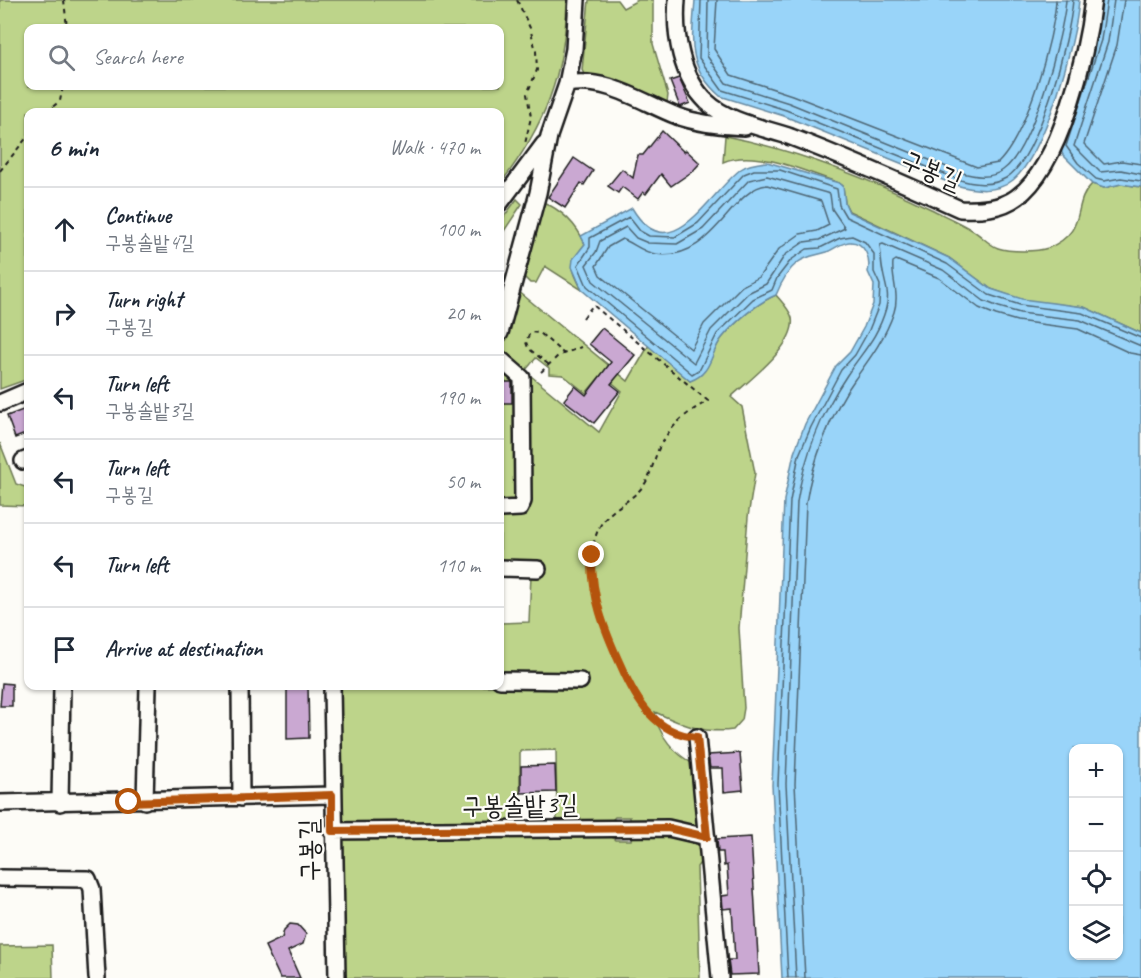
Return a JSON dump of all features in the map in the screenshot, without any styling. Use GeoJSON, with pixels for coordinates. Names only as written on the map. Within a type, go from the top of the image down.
{"type":"FeatureCollection","features":[{"type":"Feature","properties":{"kind":"street"},"geometry":{"type":"LineString","coordinates":[[504,318],[538,193],[549,136],[567,84],[574,49],[577,0]]}},
{"type":"Feature","properties":{"kind":"street","name":"구봉길"},"geometry":{"type":"LineString","coordinates":[[677,0],[676,28],[681,55],[691,82],[708,103],[726,115],[960,209],[981,210],[997,207],[1016,199],[1033,183],[1048,161],[1090,27],[1093,0]]}},
{"type":"Feature","properties":{"kind":"street","name":"구봉길"},"geometry":{"type":"LineString","coordinates":[[567,84],[579,82],[605,85],[694,121],[763,128]]}},
{"type":"Feature","properties":{"kind":"street"},"geometry":{"type":"LineString","coordinates":[[504,197],[549,136]]}},
{"type":"Feature","properties":{"kind":"street"},"geometry":{"type":"LineString","coordinates":[[504,362],[522,378],[523,501],[520,508],[504,509]]}},
{"type":"Feature","properties":{"kind":"street"},"geometry":{"type":"LineString","coordinates":[[0,403],[24,393]]}},
{"type":"Feature","properties":{"kind":"street"},"geometry":{"type":"LineString","coordinates":[[504,568],[538,569]]}},
{"type":"Feature","properties":{"kind":"street"},"geometry":{"type":"LineString","coordinates":[[504,680],[580,681]]}},
{"type":"Feature","properties":{"kind":"street"},"geometry":{"type":"LineString","coordinates":[[60,803],[62,690]]}},
{"type":"Feature","properties":{"kind":"street"},"geometry":{"type":"LineString","coordinates":[[146,801],[148,690]]}},
{"type":"Feature","properties":{"kind":"street"},"geometry":{"type":"LineString","coordinates":[[240,690],[241,798]]}},
{"type":"Feature","properties":{"kind":"street","name":"구봉길"},"geometry":{"type":"LineString","coordinates":[[332,690],[332,831],[337,978]]}},
{"type":"Feature","properties":{"kind":"street"},"geometry":{"type":"LineString","coordinates":[[697,737],[720,978]]}},
{"type":"Feature","properties":{"kind":"street"},"geometry":{"type":"LineString","coordinates":[[0,803],[332,795]]}},
{"type":"Feature","properties":{"kind":"street","name":"구봉솔밭3길"},"geometry":{"type":"LineString","coordinates":[[332,831],[668,828],[707,837]]}},
{"type":"Feature","properties":{"kind":"street"},"geometry":{"type":"LineString","coordinates":[[0,878],[88,879],[92,889],[97,978]]}},
{"type":"Feature","properties":{"kind":"path"},"geometry":{"type":"LineString","coordinates":[[64,0],[67,24]]}},
{"type":"Feature","properties":{"kind":"path"},"geometry":{"type":"LineString","coordinates":[[517,0],[530,28],[536,51],[537,70],[527,94],[531,117],[525,149]]}},
{"type":"Feature","properties":{"kind":"path"},"geometry":{"type":"LineString","coordinates":[[51,108],[60,101],[62,90]]}},
{"type":"Feature","properties":{"kind":"path"},"geometry":{"type":"LineString","coordinates":[[0,171],[24,141]]}},
{"type":"Feature","properties":{"kind":"path"},"geometry":{"type":"LineString","coordinates":[[583,318],[593,305],[708,401],[688,412],[669,432],[659,448],[644,484],[605,519],[599,529],[592,555],[593,587],[600,615],[632,691],[652,718],[677,733],[697,737]]}},
{"type":"Feature","properties":{"kind":"path"},"geometry":{"type":"LineString","coordinates":[[548,364],[528,348],[526,342],[530,332],[540,333],[564,354]]}},
{"type":"Feature","properties":{"kind":"path"},"geometry":{"type":"LineString","coordinates":[[541,372],[548,364],[564,354],[581,347]]}},
{"type":"Feature","properties":{"kind":"green space"},"geometry":{"type":"Polygon","coordinates":[[[0,0],[567,0],[562,52],[550,98],[529,141],[504,178],[504,108],[24,108],[24,380],[0,389],[0,0]]]}},
{"type":"Feature","properties":{"kind":"green space"},"geometry":{"type":"Polygon","coordinates":[[[589,0],[617,0],[623,8],[638,0],[653,0],[653,44],[668,95],[667,103],[584,74],[582,70],[589,0]]]}},
{"type":"Feature","properties":{"kind":"green space"},"geometry":{"type":"Polygon","coordinates":[[[725,136],[778,149],[856,176],[952,219],[995,247],[1009,250],[1043,249],[1061,241],[1075,225],[1082,200],[1092,184],[1104,188],[1121,184],[1141,187],[1141,333],[1084,307],[1022,300],[991,289],[949,258],[849,211],[845,203],[843,186],[839,183],[766,160],[736,158],[723,162],[725,136]]]}},
{"type":"Feature","properties":{"kind":"green space"},"geometry":{"type":"Polygon","coordinates":[[[517,199],[522,204],[504,231],[504,217],[517,199]]]}},
{"type":"Feature","properties":{"kind":"green space"},"geometry":{"type":"Polygon","coordinates":[[[541,201],[568,218],[585,244],[576,256],[573,266],[582,290],[545,266],[536,283],[530,283],[523,276],[541,201]]]}},
{"type":"Feature","properties":{"kind":"green space"},"geometry":{"type":"Polygon","coordinates":[[[518,291],[628,381],[649,345],[690,381],[707,366],[718,344],[734,325],[769,298],[776,295],[792,318],[792,328],[780,350],[760,372],[731,397],[742,407],[755,473],[748,517],[739,628],[744,708],[742,720],[733,730],[712,731],[683,724],[655,712],[660,729],[674,750],[695,765],[702,828],[630,823],[630,817],[615,817],[609,823],[557,824],[556,750],[520,751],[520,824],[344,826],[338,819],[338,690],[504,690],[504,623],[529,622],[531,575],[543,574],[543,562],[504,561],[504,372],[516,381],[531,376],[599,432],[622,391],[602,374],[586,393],[563,375],[549,374],[549,368],[536,358],[525,371],[505,354],[504,338],[518,291]]]}},
{"type":"Feature","properties":{"kind":"green space"},"geometry":{"type":"Polygon","coordinates":[[[0,443],[16,484],[24,487],[24,506],[0,505],[0,443]]]}},
{"type":"Feature","properties":{"kind":"green space"},"geometry":{"type":"Polygon","coordinates":[[[632,833],[671,833],[700,840],[704,857],[697,867],[700,978],[342,978],[339,840],[344,835],[609,834],[615,840],[631,840],[632,833]]]}},
{"type":"Feature","properties":{"kind":"green space"},"geometry":{"type":"Polygon","coordinates":[[[52,945],[53,978],[0,978],[0,946],[52,945]]]}},
{"type":"Feature","properties":{"kind":"water"},"geometry":{"type":"Polygon","coordinates":[[[695,0],[1079,0],[1077,19],[1065,69],[1047,123],[1036,147],[1025,167],[1013,180],[999,187],[985,190],[955,185],[784,116],[720,96],[701,74],[696,63],[693,40],[695,0]]]}},
{"type":"Feature","properties":{"kind":"water"},"geometry":{"type":"Polygon","coordinates":[[[1101,0],[1141,0],[1141,187],[1121,184],[1104,188],[1092,184],[1063,155],[1059,146],[1091,56],[1101,0]]]}},
{"type":"Feature","properties":{"kind":"water"},"geometry":{"type":"Polygon","coordinates":[[[767,162],[839,183],[843,186],[845,203],[849,212],[949,258],[991,289],[1022,299],[1084,307],[1141,333],[1141,978],[782,978],[772,785],[784,500],[794,453],[805,424],[836,366],[850,352],[864,327],[873,304],[874,285],[868,272],[868,257],[859,244],[849,242],[797,263],[790,270],[776,295],[747,313],[734,325],[718,344],[707,368],[697,378],[690,381],[582,290],[572,267],[573,259],[585,244],[581,236],[632,208],[646,226],[661,232],[675,230],[689,222],[729,180],[741,169],[767,162]]]}},
{"type":"Feature","properties":{"kind":"building"},"geometry":{"type":"Polygon","coordinates":[[[679,78],[690,103],[680,107],[670,81],[679,78]]]}},
{"type":"Feature","properties":{"kind":"building"},"geometry":{"type":"Polygon","coordinates":[[[662,131],[684,152],[686,150],[700,163],[693,171],[671,186],[661,174],[646,194],[643,192],[638,199],[622,187],[618,193],[608,186],[622,169],[633,178],[638,155],[643,155],[662,131]]]}},
{"type":"Feature","properties":{"kind":"building"},"geometry":{"type":"Polygon","coordinates":[[[574,158],[593,171],[584,185],[581,183],[565,208],[548,197],[574,158]]]}},
{"type":"Feature","properties":{"kind":"building"},"geometry":{"type":"Polygon","coordinates":[[[602,328],[635,355],[611,384],[620,391],[594,423],[564,400],[575,386],[586,395],[611,362],[589,344],[602,328]]]}},
{"type":"Feature","properties":{"kind":"building"},"geometry":{"type":"Polygon","coordinates":[[[504,382],[512,382],[512,403],[504,403],[504,382]]]}},
{"type":"Feature","properties":{"kind":"building"},"geometry":{"type":"Polygon","coordinates":[[[24,410],[24,435],[15,438],[7,416],[24,410]]]}},
{"type":"Feature","properties":{"kind":"building"},"geometry":{"type":"Polygon","coordinates":[[[2,683],[12,684],[12,706],[0,706],[2,683]]]}},
{"type":"Feature","properties":{"kind":"building"},"geometry":{"type":"Polygon","coordinates":[[[287,690],[308,690],[309,738],[287,739],[287,690]]]}},
{"type":"Feature","properties":{"kind":"building"},"geometry":{"type":"Polygon","coordinates":[[[740,753],[743,790],[724,792],[723,768],[710,768],[708,755],[740,753]]]}},
{"type":"Feature","properties":{"kind":"building"},"geometry":{"type":"Polygon","coordinates":[[[555,765],[556,792],[521,793],[521,766],[555,765]]]}},
{"type":"Feature","properties":{"kind":"building"},"geometry":{"type":"Polygon","coordinates":[[[751,837],[759,974],[730,975],[728,960],[735,960],[732,908],[723,909],[722,896],[729,895],[727,865],[724,866],[723,852],[718,852],[717,839],[751,837]]]}},
{"type":"Feature","properties":{"kind":"building"},"geometry":{"type":"Polygon","coordinates":[[[290,924],[298,925],[306,934],[303,944],[288,951],[300,978],[280,978],[265,946],[282,938],[284,930],[290,924]]]}},
{"type":"Feature","properties":{"kind":"route"},"geometry":{"type":"LineString","coordinates":[[129,802],[332,795],[332,831],[668,828],[707,837],[697,737],[677,733],[665,727],[652,718],[636,698],[611,646],[600,615],[593,587],[592,555]]}}]}
